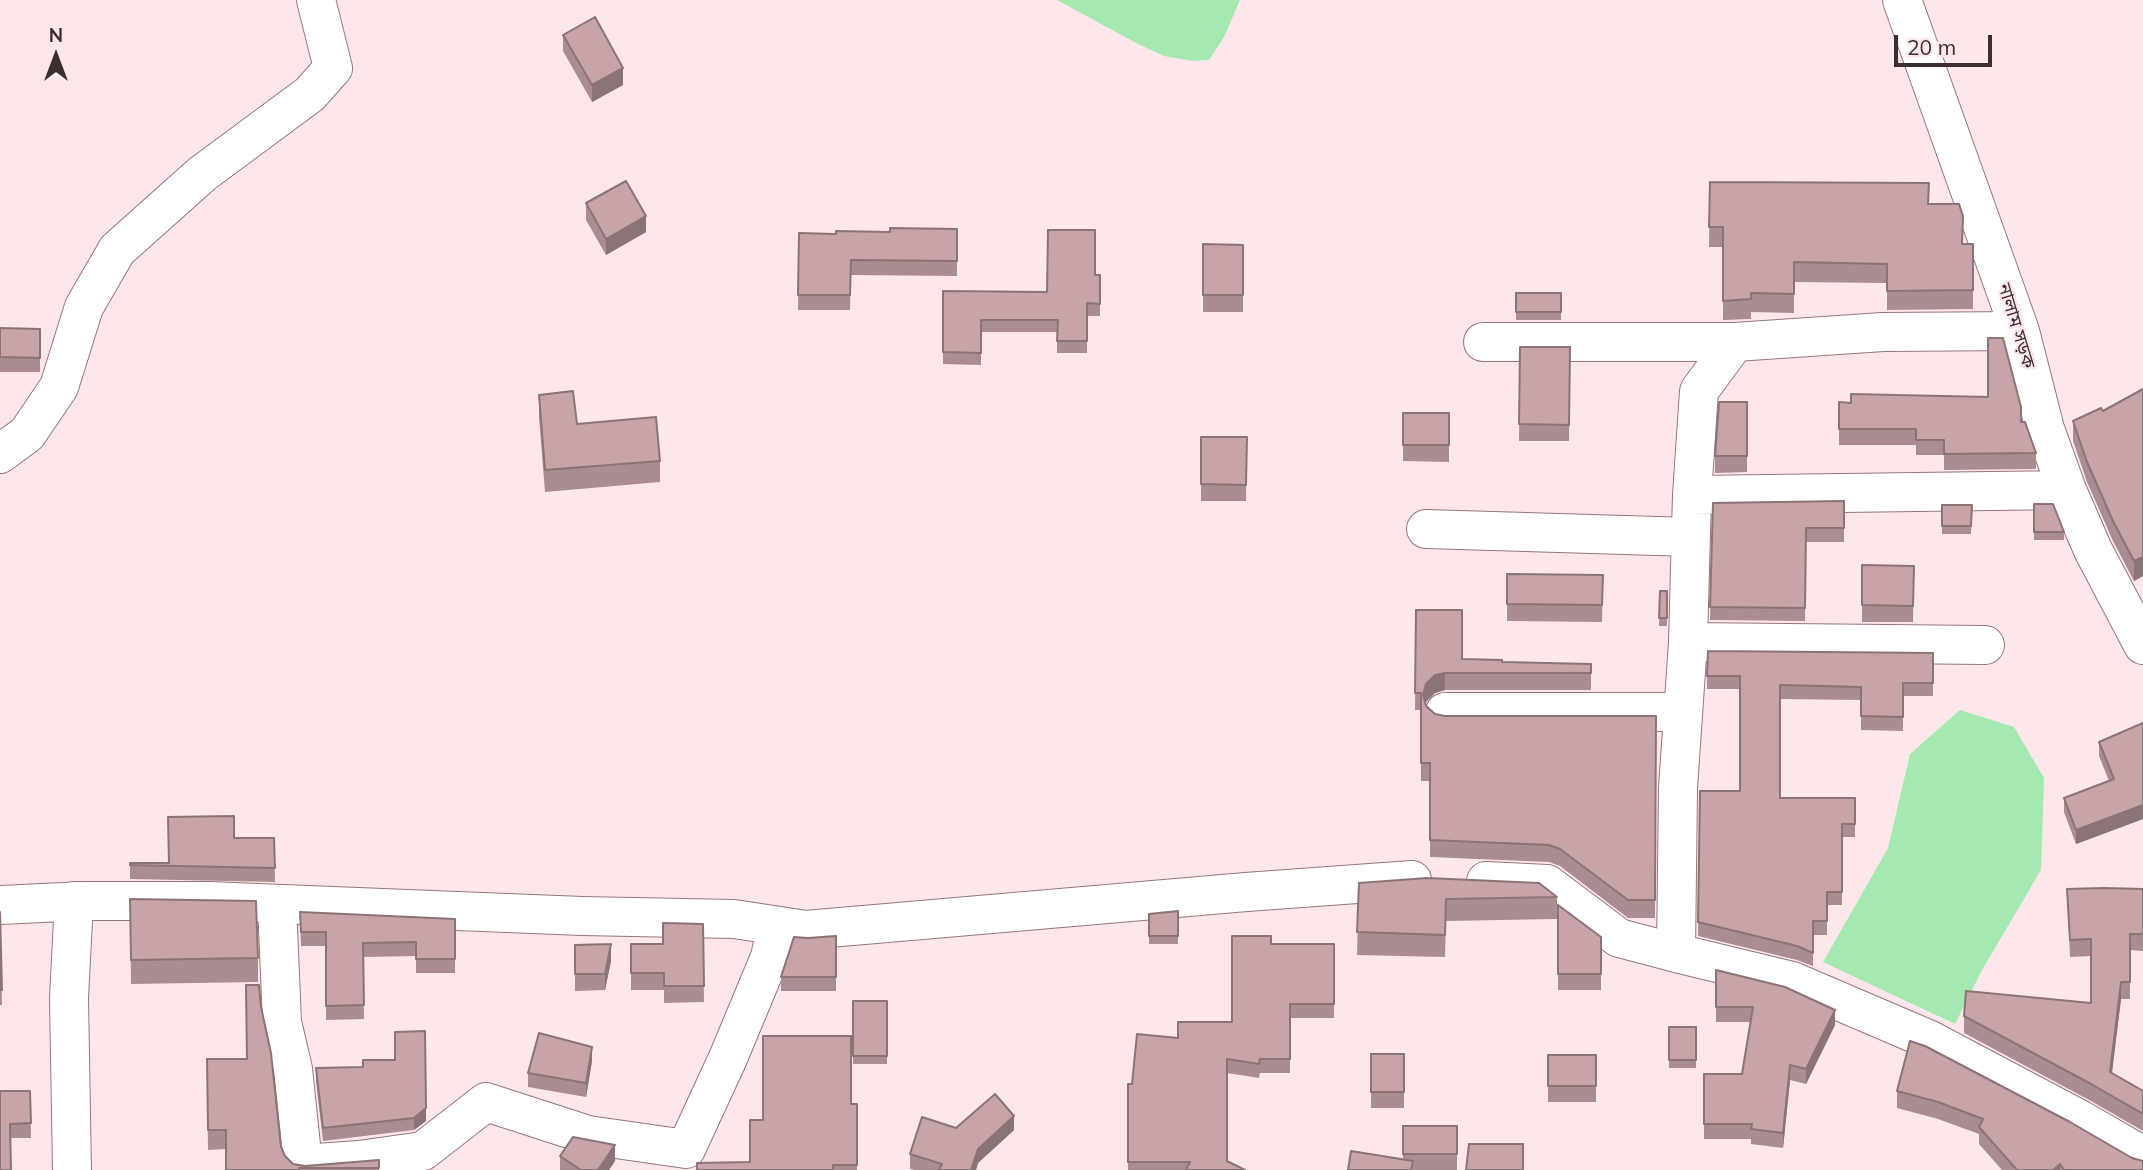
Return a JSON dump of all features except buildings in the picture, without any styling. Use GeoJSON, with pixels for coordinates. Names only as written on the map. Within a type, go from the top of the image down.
{"type":"FeatureCollection","features":[{"type":"Feature","properties":{"kind":"street"},"geometry":{"type":"LineString","coordinates":[[0,454],[27,434],[60,387],[83,307],[117,250],[202,174],[310,94],[332,68],[316,0]]}},
{"type":"Feature","properties":{"kind":"street","name":"নালাম সড়ক"},"geometry":{"type":"LineString","coordinates":[[1902,0],[2020,331],[2045,429],[2067,490],[2093,550],[2143,645]]}},
{"type":"Feature","properties":{"kind":"street"},"geometry":{"type":"LineString","coordinates":[[1483,342],[1735,342],[1883,332],[2020,331]]}},
{"type":"Feature","properties":{"kind":"street"},"geometry":{"type":"LineString","coordinates":[[1675,953],[1678,788],[1688,642],[1692,495],[1699,391],[1735,342]]}},
{"type":"Feature","properties":{"kind":"street"},"geometry":{"type":"LineString","coordinates":[[1692,495],[2067,490]]}},
{"type":"Feature","properties":{"kind":"street"},"geometry":{"type":"LineString","coordinates":[[1426,529],[1691,537]]}},
{"type":"Feature","properties":{"kind":"street"},"geometry":{"type":"LineString","coordinates":[[1688,642],[1985,645]]}},
{"type":"Feature","properties":{"kind":"street"},"geometry":{"type":"LineString","coordinates":[[1446,712],[1683,712]]}},
{"type":"Feature","properties":{"kind":"street"},"geometry":{"type":"LineString","coordinates":[[0,905],[74,901],[208,901],[582,916],[734,919],[806,930],[1427,878],[1548,884],[1619,938],[1792,981],[1930,1040],[2143,1156]]}},
{"type":"Feature","properties":{"kind":"street"},"geometry":{"type":"LineString","coordinates":[[72,1170],[69,998],[74,901]]}},
{"type":"Feature","properties":{"kind":"street"},"geometry":{"type":"LineString","coordinates":[[277,904],[282,1022],[293,1069],[303,1164],[423,1151],[486,1102],[588,1135],[686,1149],[770,957],[777,926]]}},
{"type":"Feature","properties":{"kind":"shaded area"},"geometry":{"type":"Polygon","coordinates":[[[1057,0],[1240,0],[1224,37],[1209,60],[1192,61],[1164,56],[1057,0]]]}},
{"type":"Feature","properties":{"kind":"shaded area"},"geometry":{"type":"Polygon","coordinates":[[[1960,710],[2014,727],[2044,778],[2041,870],[1982,970],[1955,1024],[1823,962],[1888,848],[1910,754],[1960,710]]]}}]}
